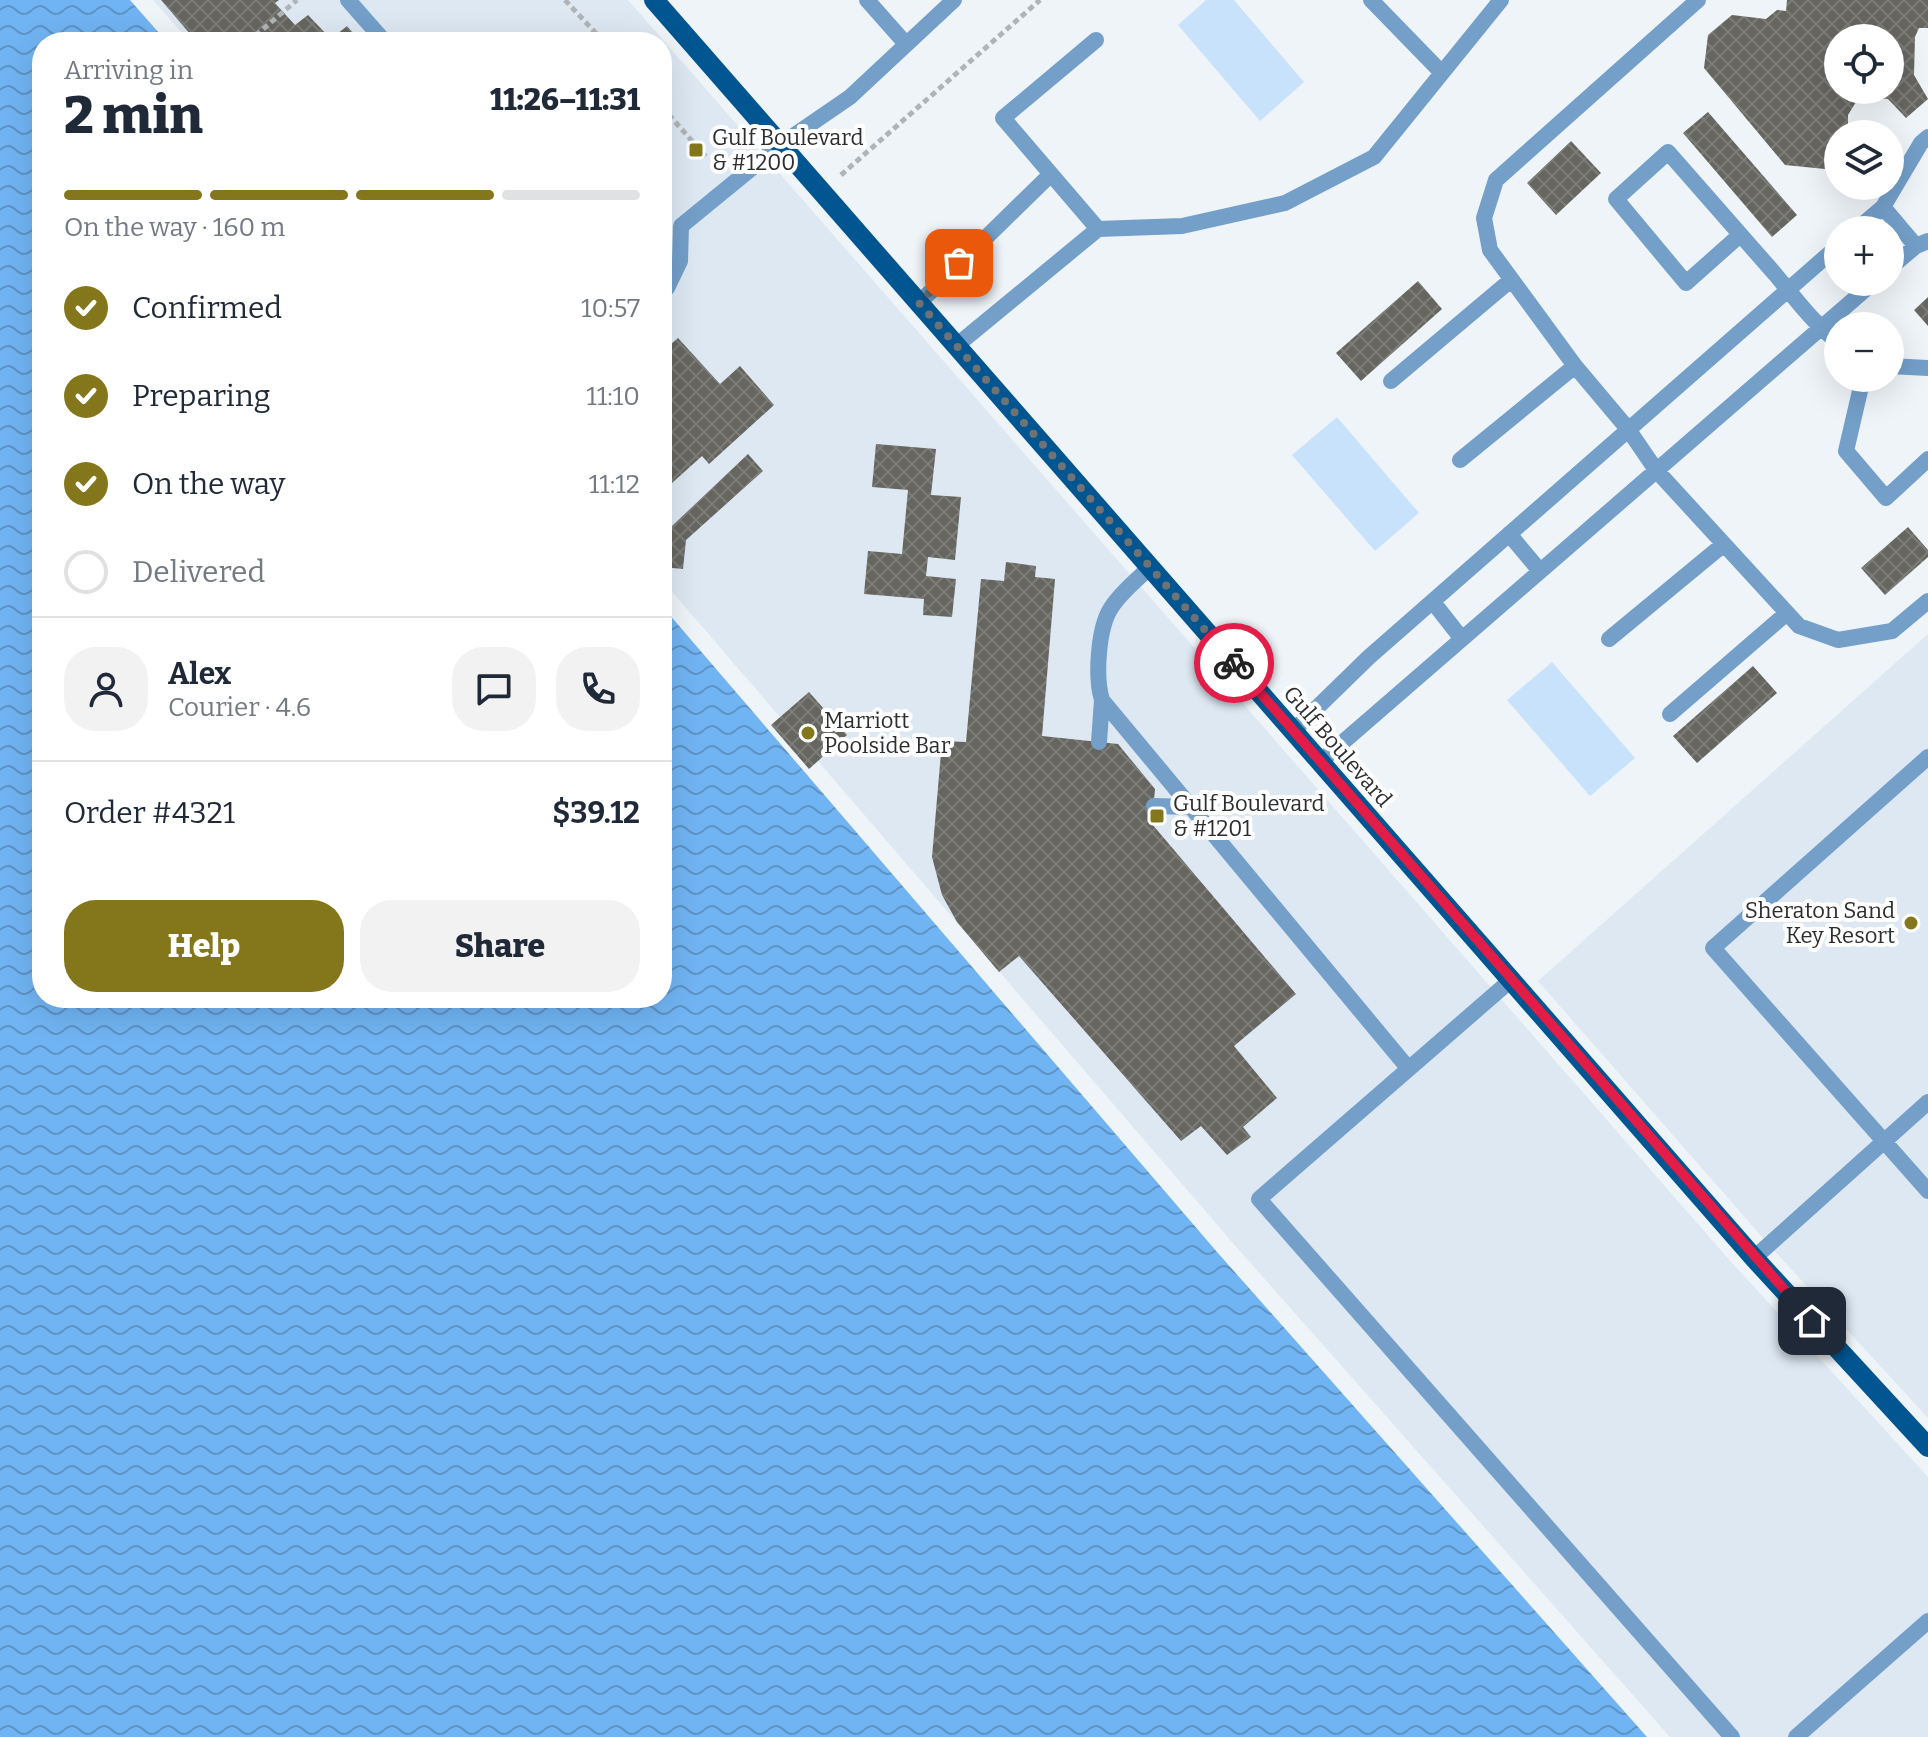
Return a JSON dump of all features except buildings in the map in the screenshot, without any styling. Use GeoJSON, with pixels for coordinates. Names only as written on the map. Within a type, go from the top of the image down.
{"type":"FeatureCollection","features":[{"type":"Feature","properties":{"kind":"main road","name":"Gulf Boulevard"},"geometry":{"type":"LineString","coordinates":[[654,0],[1754,1258],[1928,1447]]}},
{"type":"Feature","properties":{"kind":"lane"},"geometry":{"type":"LineString","coordinates":[[348,0],[376,32]]}},
{"type":"Feature","properties":{"kind":"lane"},"geometry":{"type":"LineString","coordinates":[[867,0],[906,44]]}},
{"type":"Feature","properties":{"kind":"lane"},"geometry":{"type":"LineString","coordinates":[[672,278],[680,261],[681,226],[780,145],[850,97],[954,0]]}},
{"type":"Feature","properties":{"kind":"lane"},"geometry":{"type":"LineString","coordinates":[[1371,0],[1442,73]]}},
{"type":"Feature","properties":{"kind":"lane"},"geometry":{"type":"LineString","coordinates":[[956,346],[1098,229],[1182,226],[1285,203],[1374,157],[1501,0]]}},
{"type":"Feature","properties":{"kind":"lane"},"geometry":{"type":"LineString","coordinates":[[1698,0],[1496,180],[1484,218],[1490,250],[1656,470],[1799,626],[1838,640],[1892,631],[1928,601]]}},
{"type":"Feature","properties":{"kind":"lane"},"geometry":{"type":"LineString","coordinates":[[1096,40],[1003,118],[1098,229]]}},
{"type":"Feature","properties":{"kind":"lane"},"geometry":{"type":"LineString","coordinates":[[1872,216],[1883,207],[1921,143],[1928,137]]}},
{"type":"Feature","properties":{"kind":"lane"},"geometry":{"type":"LineString","coordinates":[[1740,235],[1686,283],[1616,199],[1668,152],[1788,290],[1820,329],[1824,332]]}},
{"type":"Feature","properties":{"kind":"lane"},"geometry":{"type":"LineString","coordinates":[[919,303],[1051,174]]}},
{"type":"Feature","properties":{"kind":"lane"},"geometry":{"type":"LineString","coordinates":[[1883,207],[1922,243],[1904,257]]}},
{"type":"Feature","properties":{"kind":"lane"},"geometry":{"type":"LineString","coordinates":[[1293,731],[1369,657],[1824,258]]}},
{"type":"Feature","properties":{"kind":"lane"},"geometry":{"type":"LineString","coordinates":[[1391,381],[1511,280]]}},
{"type":"Feature","properties":{"kind":"lane"},"geometry":{"type":"LineString","coordinates":[[1320,762],[1858,296]]}},
{"type":"Feature","properties":{"kind":"lane"},"geometry":{"type":"LineString","coordinates":[[1460,460],[1575,366]]}},
{"type":"Feature","properties":{"kind":"lane"},"geometry":{"type":"LineString","coordinates":[[1904,367],[1928,368]]}},
{"type":"Feature","properties":{"kind":"lane"},"geometry":{"type":"LineString","coordinates":[[1860,392],[1846,451],[1886,498],[1928,459]]}},
{"type":"Feature","properties":{"kind":"lane"},"geometry":{"type":"LineString","coordinates":[[1509,534],[1540,571]]}},
{"type":"Feature","properties":{"kind":"lane"},"geometry":{"type":"LineString","coordinates":[[1609,639],[1724,544]]}},
{"type":"Feature","properties":{"kind":"lane"},"geometry":{"type":"LineString","coordinates":[[1099,742],[1102,700],[1099,662],[1107,615],[1113,604],[1150,567]]}},
{"type":"Feature","properties":{"kind":"lane"},"geometry":{"type":"LineString","coordinates":[[1433,602],[1462,639]]}},
{"type":"Feature","properties":{"kind":"lane"},"geometry":{"type":"LineString","coordinates":[[1670,714],[1787,613]]}},
{"type":"Feature","properties":{"kind":"lane"},"geometry":{"type":"LineString","coordinates":[[1102,700],[1408,1068]]}},
{"type":"Feature","properties":{"kind":"lane"},"geometry":{"type":"LineString","coordinates":[[1928,757],[1713,948],[1928,1191]]}},
{"type":"Feature","properties":{"kind":"lane"},"geometry":{"type":"LineString","coordinates":[[1154,806],[1190,807]]}},
{"type":"Feature","properties":{"kind":"lane"},"geometry":{"type":"LineString","coordinates":[[1511,980],[1259,1199],[1732,1737]]}},
{"type":"Feature","properties":{"kind":"lane"},"geometry":{"type":"LineString","coordinates":[[1754,1258],[1928,1102]]}},
{"type":"Feature","properties":{"kind":"lane"},"geometry":{"type":"LineString","coordinates":[[1796,1737],[1928,1621]]}},
{"type":"Feature","properties":{"kind":"path"},"geometry":{"type":"LineString","coordinates":[[260,32],[297,0]]}},
{"type":"Feature","properties":{"kind":"path"},"geometry":{"type":"LineString","coordinates":[[565,0],[595,32]]}},
{"type":"Feature","properties":{"kind":"path"},"geometry":{"type":"LineString","coordinates":[[822,192],[1040,0]]}},
{"type":"Feature","properties":{"kind":"path"},"geometry":{"type":"LineString","coordinates":[[672,118],[708,159]]}},
{"type":"Feature","properties":{"kind":"shaded area"},"geometry":{"type":"Polygon","coordinates":[[[153,0],[628,0],[656,32],[181,32],[153,0]]]}},
{"type":"Feature","properties":{"kind":"shaded area"},"geometry":{"type":"Polygon","coordinates":[[[1206,0],[1234,0],[1304,82],[1260,121],[1178,25],[1206,0]]]}},
{"type":"Feature","properties":{"kind":"shaded area"},"geometry":{"type":"Polygon","coordinates":[[[672,50],[1725,1255],[1928,1477],[1928,1737],[1670,1737],[1232,1242],[672,592],[672,50]]]}},
{"type":"Feature","properties":{"kind":"shaded area"},"geometry":{"type":"Polygon","coordinates":[[[1337,417],[1419,513],[1375,551],[1292,455],[1337,417]]]}},
{"type":"Feature","properties":{"kind":"shaded area"},"geometry":{"type":"Polygon","coordinates":[[[1928,634],[1928,1418],[1770,1246],[1538,981],[1928,634]]]}},
{"type":"Feature","properties":{"kind":"shaded area"},"geometry":{"type":"Polygon","coordinates":[[[1552,662],[1635,758],[1590,796],[1507,700],[1552,662]]]}},
{"type":"Feature","properties":{"kind":"water"},"geometry":{"type":"Polygon","coordinates":[[[0,0],[130,0],[158,32],[32,32],[32,1008],[672,1008],[672,618],[1217,1252],[1647,1737],[0,1737],[0,0]]]}},
{"type":"Feature","properties":{"kind":"way so far"},"geometry":{"type":"LineString","coordinates":[[959,263],[919,303],[1234,663]]}},
{"type":"Feature","properties":{"kind":"place","name":"Gulf Boulevard & #1200"},"geometry":{"type":"Point","coordinates":[696,150]}},
{"type":"Feature","properties":{"kind":"place","name":"Marriott Poolside Bar"},"geometry":{"type":"Point","coordinates":[808,733]}},
{"type":"Feature","properties":{"kind":"place","name":"Gulf Boulevard & #1201"},"geometry":{"type":"Point","coordinates":[1157,816]}},
{"type":"Feature","properties":{"kind":"place","name":"Sheraton Sand Key Resort"},"geometry":{"type":"Point","coordinates":[1911,923]}},
{"type":"Feature","properties":{"kind":"route"},"geometry":{"type":"LineString","coordinates":[[1234,663],[1812,1321]]}}]}
